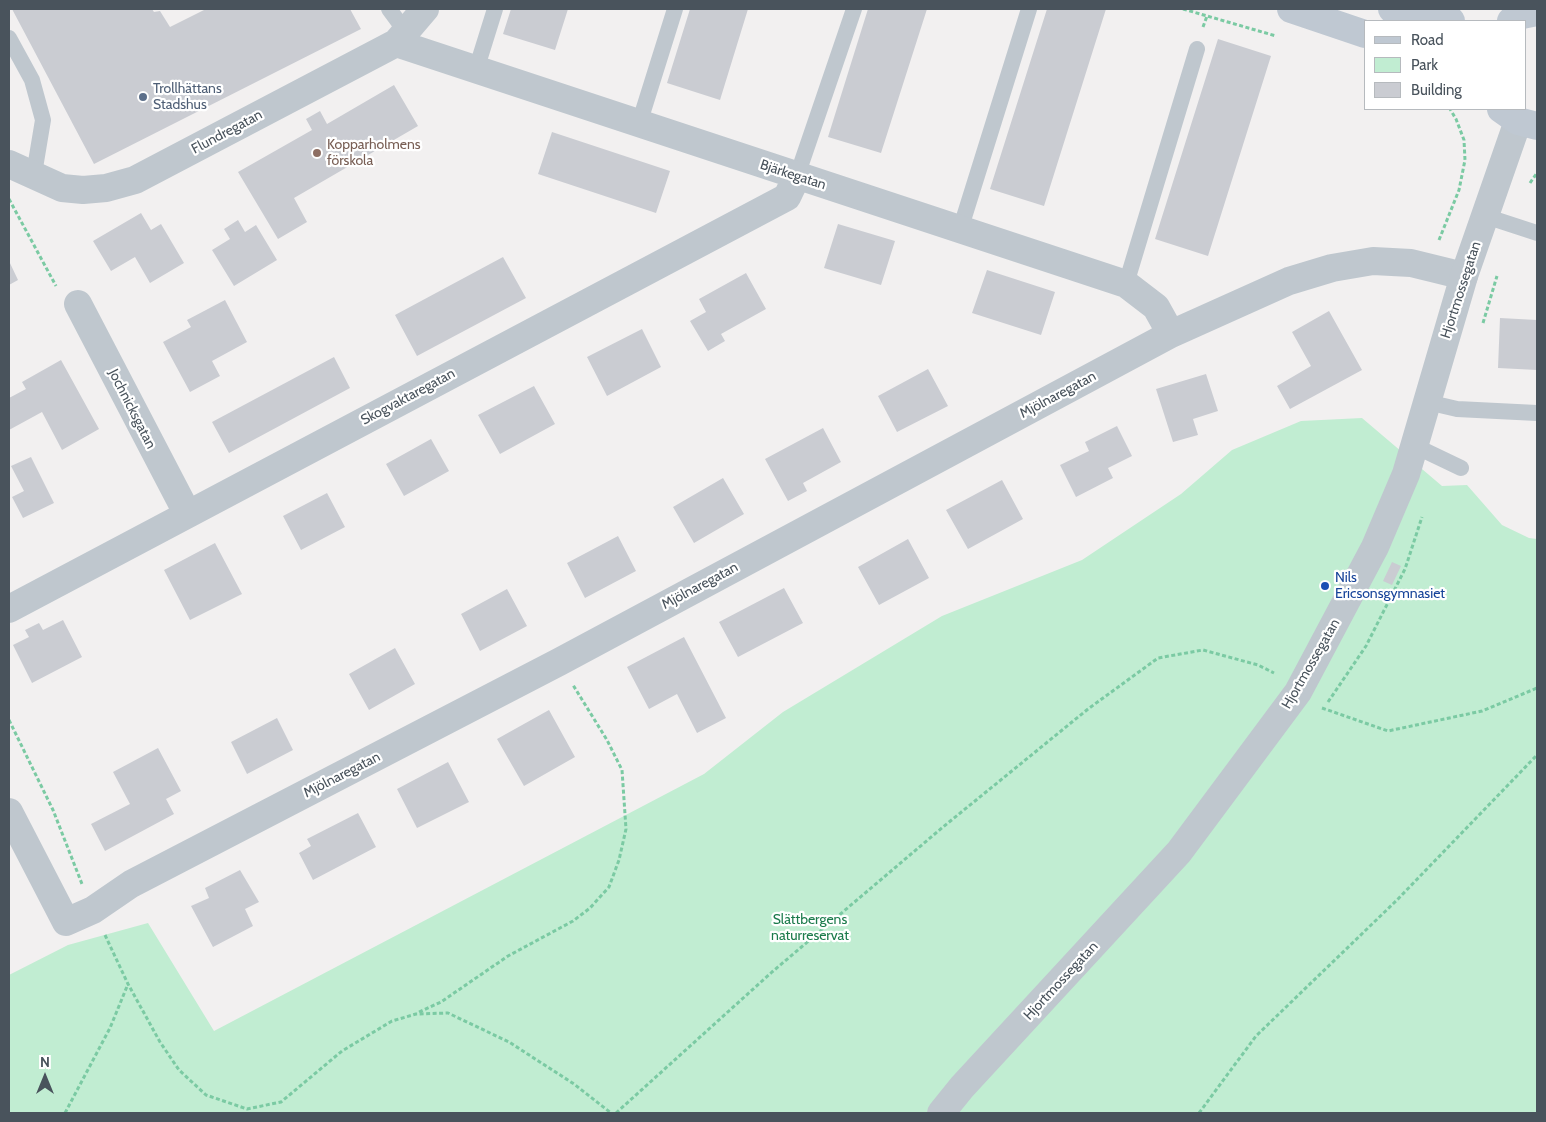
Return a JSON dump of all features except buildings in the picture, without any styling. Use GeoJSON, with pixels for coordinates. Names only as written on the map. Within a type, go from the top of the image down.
{"type":"FeatureCollection","features":[{"type":"Feature","properties":{"kind":"main road"},"geometry":{"type":"LineString","coordinates":[[1291,9],[1364,34]]}},
{"type":"Feature","properties":{"kind":"main road"},"geometry":{"type":"LineString","coordinates":[[1392,9],[1446,20]]}},
{"type":"Feature","properties":{"kind":"main road"},"geometry":{"type":"LineString","coordinates":[[1513,20],[1522,15],[1537,12]]}},
{"type":"Feature","properties":{"kind":"street","name":"Flundregatan"},"geometry":{"type":"LineString","coordinates":[[9,164],[62,188],[83,190],[106,188],[135,180],[401,38],[425,9]]}},
{"type":"Feature","properties":{"kind":"street","name":"Bjärkegatan"},"geometry":{"type":"LineString","coordinates":[[401,38],[476,70],[1126,284],[1156,307],[1171,334]]}},
{"type":"Feature","properties":{"kind":"street","name":"Hjortmossegatan"},"geometry":{"type":"LineString","coordinates":[[941,1113],[962,1087],[1179,852],[1298,692],[1375,547],[1406,474],[1464,276],[1518,119]]}},
{"type":"Feature","properties":{"kind":"street","name":"Skogvaktaregatan"},"geometry":{"type":"LineString","coordinates":[[9,609],[187,513],[787,197],[797,176]]}},
{"type":"Feature","properties":{"kind":"street","name":"Mjölnaregatan"},"geometry":{"type":"LineString","coordinates":[[9,814],[66,922],[93,910],[131,884],[559,662],[1171,334],[1289,281],[1332,268],[1373,261],[1411,263],[1464,276]]}},
{"type":"Feature","properties":{"kind":"street","name":"Jochnicksgatan"},"geometry":{"type":"LineString","coordinates":[[78,304],[187,513]]}},
{"type":"Feature","properties":{"kind":"lane"},"geometry":{"type":"LineString","coordinates":[[390,9],[401,38]]}},
{"type":"Feature","properties":{"kind":"lane"},"geometry":{"type":"LineString","coordinates":[[476,70],[495,9]]}},
{"type":"Feature","properties":{"kind":"lane"},"geometry":{"type":"LineString","coordinates":[[639,124],[675,9]]}},
{"type":"Feature","properties":{"kind":"lane"},"geometry":{"type":"LineString","coordinates":[[797,176],[854,9]]}},
{"type":"Feature","properties":{"kind":"lane"},"geometry":{"type":"LineString","coordinates":[[960,230],[1029,9]]}},
{"type":"Feature","properties":{"kind":"lane"},"geometry":{"type":"LineString","coordinates":[[9,38],[32,80],[40,102],[43,120],[34,174]]}},
{"type":"Feature","properties":{"kind":"lane"},"geometry":{"type":"LineString","coordinates":[[1126,284],[1197,50]]}},
{"type":"Feature","properties":{"kind":"lane"},"geometry":{"type":"LineString","coordinates":[[1485,216],[1537,233]]}},
{"type":"Feature","properties":{"kind":"lane"},"geometry":{"type":"LineString","coordinates":[[1427,402],[1458,409],[1537,413]]}},
{"type":"Feature","properties":{"kind":"lane"},"geometry":{"type":"LineString","coordinates":[[1415,446],[1462,468]]}},
{"type":"Feature","properties":{"kind":"path"},"geometry":{"type":"LineString","coordinates":[[1183,9],[1284,38]]}},
{"type":"Feature","properties":{"kind":"path"},"geometry":{"type":"LineString","coordinates":[[1433,268],[1438,241],[1458,190],[1465,160],[1464,140],[1450,110]]}},
{"type":"Feature","properties":{"kind":"path"},"geometry":{"type":"LineString","coordinates":[[1532,177],[1537,173]]}},
{"type":"Feature","properties":{"kind":"path"},"geometry":{"type":"LineString","coordinates":[[9,199],[63,299],[78,304]]}},
{"type":"Feature","properties":{"kind":"path"},"geometry":{"type":"LineString","coordinates":[[616,1113],[772,972],[942,827],[1088,709],[1158,658],[1203,650],[1258,665],[1274,673],[1324,709],[1388,731],[1482,711],[1537,688]]}},
{"type":"Feature","properties":{"kind":"path"},"geometry":{"type":"LineString","coordinates":[[9,720],[53,810],[93,910],[128,984],[179,1070],[206,1095],[246,1109],[281,1102],[342,1051],[392,1021],[416,1014],[441,1002],[508,956],[573,922],[590,908],[609,887],[619,860],[626,829],[622,770],[607,740],[559,662]]}},
{"type":"Feature","properties":{"kind":"path"},"geometry":{"type":"LineString","coordinates":[[1270,682],[1279,665]]}},
{"type":"Feature","properties":{"kind":"path"},"geometry":{"type":"LineString","coordinates":[[1199,1113],[1256,1036],[1397,900],[1537,754]]}},
{"type":"Feature","properties":{"kind":"path"},"geometry":{"type":"LineString","coordinates":[[65,1113],[110,1028],[128,984]]}},
{"type":"Feature","properties":{"kind":"path"},"geometry":{"type":"LineString","coordinates":[[416,1014],[448,1013],[509,1042],[574,1084],[611,1113]]}},
{"type":"Feature","properties":{"kind":"green space","name":"Slättbergens naturreservat"},"geometry":{"type":"Polygon","coordinates":[[[1362,418],[1442,486],[1467,485],[1502,525],[1529,538],[1537,539],[1537,1113],[9,1113],[9,975],[68,945],[148,923],[214,1031],[704,774],[783,712],[942,616],[1082,560],[1181,494],[1232,450],[1301,421],[1362,418]]]}},
{"type":"Feature","properties":{"kind":"place","name":"Trollhättans Stadshus"},"geometry":{"type":"Point","coordinates":[143,97]}},
{"type":"Feature","properties":{"kind":"place","name":"Kopparholmens förskola"},"geometry":{"type":"Point","coordinates":[317,153]}},
{"type":"Feature","properties":{"kind":"place","name":"Nils Ericsonsgymnasiet"},"geometry":{"type":"Point","coordinates":[1325,586]}}]}
